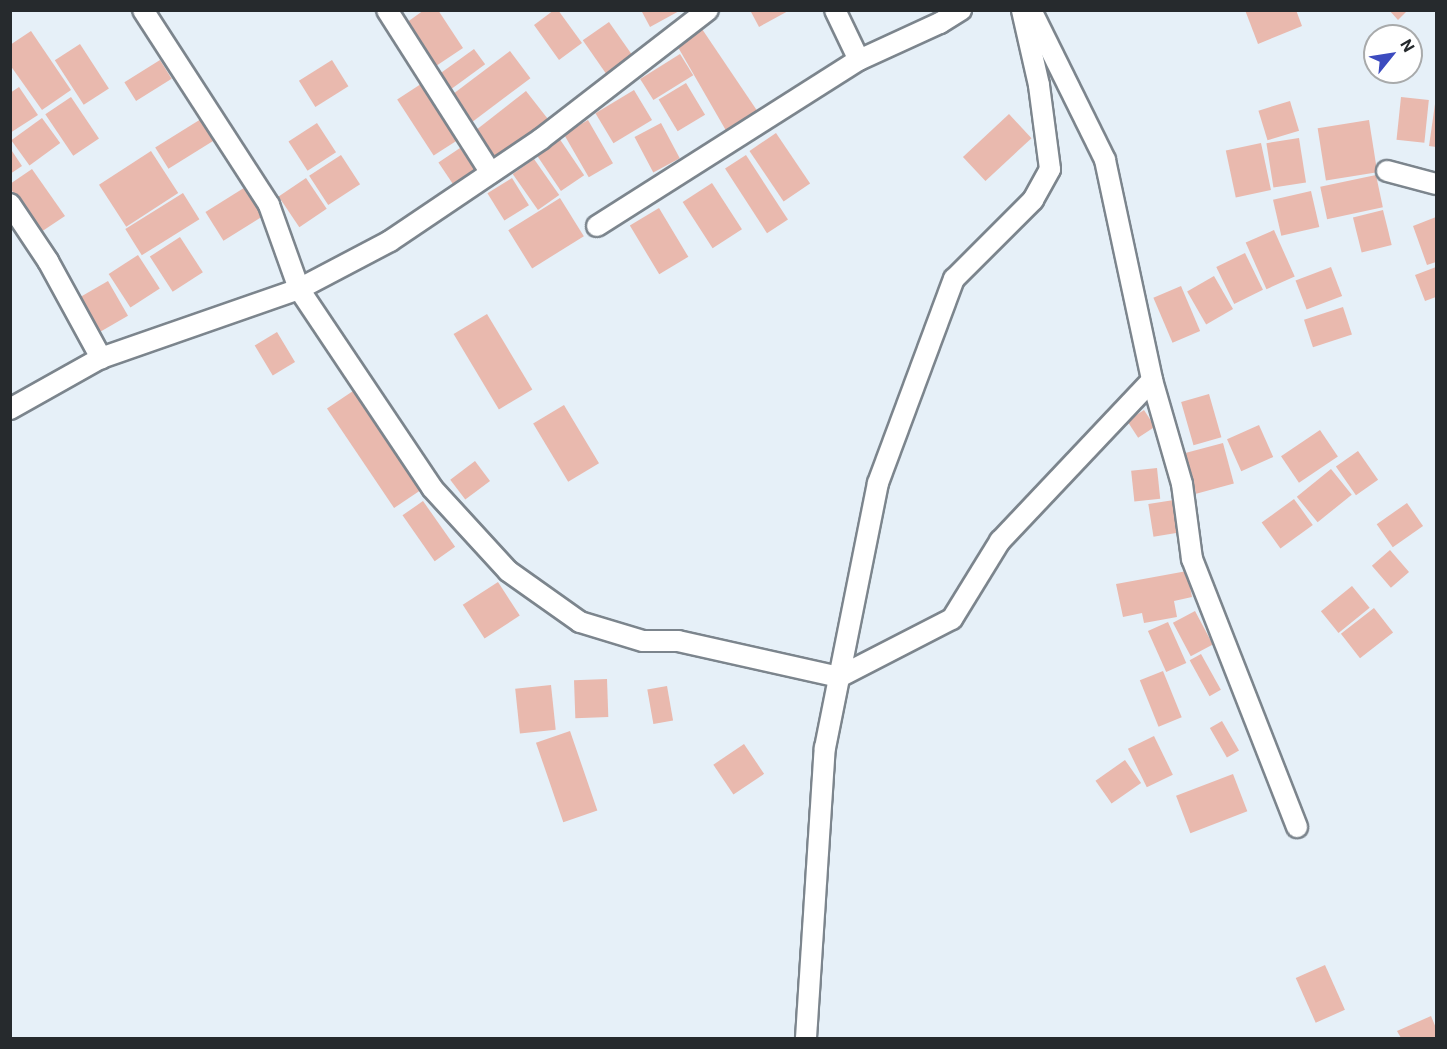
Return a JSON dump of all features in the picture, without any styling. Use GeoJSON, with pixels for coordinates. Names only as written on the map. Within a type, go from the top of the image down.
{"type":"FeatureCollection","features":[{"type":"Feature","properties":{"kind":"street"},"geometry":{"type":"LineString","coordinates":[[143,10],[269,205],[299,289],[432,488],[508,571],[580,622],[643,640],[678,641],[839,677],[952,619],[1000,541],[1152,380]]}},
{"type":"Feature","properties":{"kind":"street"},"geometry":{"type":"LineString","coordinates":[[387,10],[491,173]]}},
{"type":"Feature","properties":{"kind":"street"},"geometry":{"type":"LineString","coordinates":[[10,409],[101,358],[299,289],[390,241],[541,139],[708,10]]}},
{"type":"Feature","properties":{"kind":"street"},"geometry":{"type":"LineString","coordinates":[[836,10],[859,60]]}},
{"type":"Feature","properties":{"kind":"street"},"geometry":{"type":"LineString","coordinates":[[597,226],[859,60],[940,23],[961,10]]}},
{"type":"Feature","properties":{"kind":"street"},"geometry":{"type":"LineString","coordinates":[[806,1038],[825,748],[878,483],[954,279],[1033,200],[1050,169],[1039,85],[1022,10]]}},
{"type":"Feature","properties":{"kind":"street"},"geometry":{"type":"LineString","coordinates":[[1031,10],[1105,160],[1152,380],[1182,484],[1192,559],[1297,827]]}},
{"type":"Feature","properties":{"kind":"street"},"geometry":{"type":"LineString","coordinates":[[1387,171],[1437,184]]}},
{"type":"Feature","properties":{"kind":"street"},"geometry":{"type":"LineString","coordinates":[[10,204],[48,261],[101,358]]}},
{"type":"Feature","properties":{"kind":"building"},"geometry":{"type":"Polygon","coordinates":[[[424,10],[438,10],[463,48],[436,66],[406,23],[424,10]]]}},
{"type":"Feature","properties":{"kind":"building"},"geometry":{"type":"Polygon","coordinates":[[[554,10],[558,10],[582,43],[559,60],[534,25],[554,10]]]}},
{"type":"Feature","properties":{"kind":"building"},"geometry":{"type":"Polygon","coordinates":[[[641,10],[681,10],[650,27],[641,10]]]}},
{"type":"Feature","properties":{"kind":"building"},"geometry":{"type":"Polygon","coordinates":[[[750,10],[790,10],[759,27],[750,10]]]}},
{"type":"Feature","properties":{"kind":"building"},"geometry":{"type":"Polygon","coordinates":[[[1245,10],[1296,10],[1302,26],[1258,44],[1245,10]]]}},
{"type":"Feature","properties":{"kind":"building"},"geometry":{"type":"Polygon","coordinates":[[[1389,10],[1408,10],[1398,20],[1389,10]]]}},
{"type":"Feature","properties":{"kind":"building"},"geometry":{"type":"Polygon","coordinates":[[[609,22],[634,58],[608,76],[583,40],[609,22]]]}},
{"type":"Feature","properties":{"kind":"building"},"geometry":{"type":"Polygon","coordinates":[[[700,26],[760,115],[732,141],[675,42],[700,26]]]}},
{"type":"Feature","properties":{"kind":"building"},"geometry":{"type":"Polygon","coordinates":[[[31,31],[71,90],[42,110],[10,65],[10,45],[31,31]]]}},
{"type":"Feature","properties":{"kind":"building"},"geometry":{"type":"Polygon","coordinates":[[[80,44],[109,88],[84,105],[55,60],[80,44]]]}},
{"type":"Feature","properties":{"kind":"building"},"geometry":{"type":"Polygon","coordinates":[[[474,49],[485,64],[450,90],[438,75],[474,49]]]}},
{"type":"Feature","properties":{"kind":"building"},"geometry":{"type":"Polygon","coordinates":[[[510,51],[530,78],[472,122],[452,95],[510,51]]]}},
{"type":"Feature","properties":{"kind":"building"},"geometry":{"type":"Polygon","coordinates":[[[680,54],[693,75],[653,100],[640,79],[680,54]]]}},
{"type":"Feature","properties":{"kind":"building"},"geometry":{"type":"Polygon","coordinates":[[[160,60],[172,79],[136,101],[124,82],[160,60]]]}},
{"type":"Feature","properties":{"kind":"building"},"geometry":{"type":"Polygon","coordinates":[[[332,60],[348,86],[315,107],[299,81],[332,60]]]}},
{"type":"Feature","properties":{"kind":"building"},"geometry":{"type":"Polygon","coordinates":[[[424,82],[460,138],[434,156],[397,99],[424,82]]]}},
{"type":"Feature","properties":{"kind":"building"},"geometry":{"type":"Polygon","coordinates":[[[686,83],[705,115],[678,131],[659,99],[686,83]]]}},
{"type":"Feature","properties":{"kind":"building"},"geometry":{"type":"Polygon","coordinates":[[[19,87],[38,115],[10,133],[10,93],[19,87]]]}},
{"type":"Feature","properties":{"kind":"building"},"geometry":{"type":"Polygon","coordinates":[[[634,90],[652,120],[613,143],[595,113],[634,90]]]}},
{"type":"Feature","properties":{"kind":"building"},"geometry":{"type":"Polygon","coordinates":[[[526,91],[551,123],[498,165],[473,132],[526,91]]]}},
{"type":"Feature","properties":{"kind":"building"},"geometry":{"type":"Polygon","coordinates":[[[71,97],[99,138],[73,156],[45,114],[71,97]]]}},
{"type":"Feature","properties":{"kind":"building"},"geometry":{"type":"Polygon","coordinates":[[[1401,97],[1429,100],[1424,143],[1397,140],[1401,97]]]}},
{"type":"Feature","properties":{"kind":"building"},"geometry":{"type":"Polygon","coordinates":[[[1290,101],[1299,131],[1268,140],[1258,111],[1290,101]]]}},
{"type":"Feature","properties":{"kind":"building"},"geometry":{"type":"Polygon","coordinates":[[[1436,104],[1436,147],[1429,146],[1436,104]]]}},
{"type":"Feature","properties":{"kind":"building"},"geometry":{"type":"Polygon","coordinates":[[[1009,114],[1032,138],[985,181],[963,157],[1009,114]]]}},
{"type":"Feature","properties":{"kind":"building"},"geometry":{"type":"Polygon","coordinates":[[[42,118],[60,143],[29,165],[11,140],[42,118]]]}},
{"type":"Feature","properties":{"kind":"building"},"geometry":{"type":"Polygon","coordinates":[[[201,119],[214,140],[168,169],[155,148],[201,119]]]}},
{"type":"Feature","properties":{"kind":"building"},"geometry":{"type":"Polygon","coordinates":[[[588,120],[613,163],[589,177],[564,134],[588,120]]]}},
{"type":"Feature","properties":{"kind":"building"},"geometry":{"type":"Polygon","coordinates":[[[1369,120],[1377,172],[1326,180],[1318,128],[1369,120]]]}},
{"type":"Feature","properties":{"kind":"building"},"geometry":{"type":"Polygon","coordinates":[[[317,123],[336,152],[308,171],[288,142],[317,123]]]}},
{"type":"Feature","properties":{"kind":"building"},"geometry":{"type":"Polygon","coordinates":[[[661,123],[680,158],[653,172],[635,137],[661,123]]]}},
{"type":"Feature","properties":{"kind":"building"},"geometry":{"type":"Polygon","coordinates":[[[776,133],[810,184],[784,201],[749,151],[776,133]]]}},
{"type":"Feature","properties":{"kind":"building"},"geometry":{"type":"Polygon","coordinates":[[[559,138],[584,175],[561,191],[536,154],[559,138]]]}},
{"type":"Feature","properties":{"kind":"building"},"geometry":{"type":"Polygon","coordinates":[[[1299,138],[1306,182],[1273,188],[1266,143],[1299,138]]]}},
{"type":"Feature","properties":{"kind":"building"},"geometry":{"type":"Polygon","coordinates":[[[1261,143],[1271,190],[1236,197],[1226,150],[1261,143]]]}},
{"type":"Feature","properties":{"kind":"building"},"geometry":{"type":"Polygon","coordinates":[[[10,148],[22,166],[10,174],[10,148]]]}},
{"type":"Feature","properties":{"kind":"building"},"geometry":{"type":"Polygon","coordinates":[[[460,148],[481,179],[459,193],[438,163],[460,148]]]}},
{"type":"Feature","properties":{"kind":"building"},"geometry":{"type":"Polygon","coordinates":[[[151,151],[178,193],[126,227],[99,185],[151,151]]]}},
{"type":"Feature","properties":{"kind":"building"},"geometry":{"type":"Polygon","coordinates":[[[341,155],[360,184],[328,205],[309,176],[341,155]]]}},
{"type":"Feature","properties":{"kind":"building"},"geometry":{"type":"Polygon","coordinates":[[[746,155],[788,220],[767,233],[725,169],[746,155]]]}},
{"type":"Feature","properties":{"kind":"building"},"geometry":{"type":"Polygon","coordinates":[[[534,159],[559,195],[538,210],[513,174],[534,159]]]}},
{"type":"Feature","properties":{"kind":"building"},"geometry":{"type":"Polygon","coordinates":[[[32,169],[65,216],[41,232],[10,188],[10,184],[32,169]]]}},
{"type":"Feature","properties":{"kind":"building"},"geometry":{"type":"Polygon","coordinates":[[[1376,175],[1383,207],[1327,219],[1320,187],[1376,175]]]}},
{"type":"Feature","properties":{"kind":"building"},"geometry":{"type":"Polygon","coordinates":[[[306,178],[327,209],[299,227],[279,196],[306,178]]]}},
{"type":"Feature","properties":{"kind":"building"},"geometry":{"type":"Polygon","coordinates":[[[512,178],[529,205],[504,221],[487,193],[512,178]]]}},
{"type":"Feature","properties":{"kind":"building"},"geometry":{"type":"Polygon","coordinates":[[[712,183],[742,229],[713,248],[683,202],[712,183]]]}},
{"type":"Feature","properties":{"kind":"building"},"geometry":{"type":"Polygon","coordinates":[[[247,186],[265,215],[223,241],[205,212],[247,186]]]}},
{"type":"Feature","properties":{"kind":"building"},"geometry":{"type":"Polygon","coordinates":[[[1311,191],[1319,227],[1281,236],[1273,200],[1311,191]]]}},
{"type":"Feature","properties":{"kind":"building"},"geometry":{"type":"Polygon","coordinates":[[[183,193],[199,219],[142,255],[125,229],[183,193]]]}},
{"type":"Feature","properties":{"kind":"building"},"geometry":{"type":"Polygon","coordinates":[[[560,198],[584,236],[532,268],[508,230],[560,198]]]}},
{"type":"Feature","properties":{"kind":"building"},"geometry":{"type":"Polygon","coordinates":[[[659,208],[688,257],[659,274],[630,226],[659,208]]]}},
{"type":"Feature","properties":{"kind":"building"},"geometry":{"type":"Polygon","coordinates":[[[1383,210],[1392,245],[1362,252],[1353,217],[1383,210]]]}},
{"type":"Feature","properties":{"kind":"building"},"geometry":{"type":"Polygon","coordinates":[[[1436,217],[1436,262],[1427,265],[1413,226],[1436,217]]]}},
{"type":"Feature","properties":{"kind":"building"},"geometry":{"type":"Polygon","coordinates":[[[1274,230],[1295,277],[1266,289],[1246,243],[1274,230]]]}},
{"type":"Feature","properties":{"kind":"building"},"geometry":{"type":"Polygon","coordinates":[[[180,237],[203,272],[173,292],[150,257],[180,237]]]}},
{"type":"Feature","properties":{"kind":"building"},"geometry":{"type":"Polygon","coordinates":[[[1245,253],[1263,290],[1234,304],[1216,267],[1245,253]]]}},
{"type":"Feature","properties":{"kind":"building"},"geometry":{"type":"Polygon","coordinates":[[[138,255],[160,289],[130,308],[109,274],[138,255]]]}},
{"type":"Feature","properties":{"kind":"building"},"geometry":{"type":"Polygon","coordinates":[[[1331,267],[1342,296],[1307,310],[1296,281],[1331,267]]]}},
{"type":"Feature","properties":{"kind":"building"},"geometry":{"type":"Polygon","coordinates":[[[1436,267],[1436,297],[1425,301],[1415,275],[1436,267]]]}},
{"type":"Feature","properties":{"kind":"building"},"geometry":{"type":"Polygon","coordinates":[[[1214,276],[1233,309],[1206,324],[1187,292],[1214,276]]]}},
{"type":"Feature","properties":{"kind":"building"},"geometry":{"type":"Polygon","coordinates":[[[108,281],[128,316],[99,332],[79,298],[108,281]]]}},
{"type":"Feature","properties":{"kind":"building"},"geometry":{"type":"Polygon","coordinates":[[[1181,286],[1200,331],[1173,343],[1153,298],[1181,286]]]}},
{"type":"Feature","properties":{"kind":"building"},"geometry":{"type":"Polygon","coordinates":[[[1343,307],[1352,335],[1313,347],[1304,320],[1343,307]]]}},
{"type":"Feature","properties":{"kind":"building"},"geometry":{"type":"Polygon","coordinates":[[[487,314],[532,389],[499,410],[454,334],[487,314]]]}},
{"type":"Feature","properties":{"kind":"building"},"geometry":{"type":"Polygon","coordinates":[[[277,332],[295,362],[273,375],[255,345],[277,332]]]}},
{"type":"Feature","properties":{"kind":"building"},"geometry":{"type":"Polygon","coordinates":[[[356,389],[423,488],[394,508],[327,409],[356,389]]]}},
{"type":"Feature","properties":{"kind":"building"},"geometry":{"type":"Polygon","coordinates":[[[1209,394],[1221,437],[1194,445],[1181,402],[1209,394]]]}},
{"type":"Feature","properties":{"kind":"building"},"geometry":{"type":"Polygon","coordinates":[[[564,405],[599,463],[568,482],[533,424],[564,405]]]}},
{"type":"Feature","properties":{"kind":"building"},"geometry":{"type":"Polygon","coordinates":[[[1144,410],[1155,427],[1138,438],[1127,421],[1144,410]]]}},
{"type":"Feature","properties":{"kind":"building"},"geometry":{"type":"Polygon","coordinates":[[[1259,425],[1273,457],[1241,471],[1227,439],[1259,425]]]}},
{"type":"Feature","properties":{"kind":"building"},"geometry":{"type":"Polygon","coordinates":[[[1320,430],[1338,457],[1299,483],[1281,456],[1320,430]]]}},
{"type":"Feature","properties":{"kind":"building"},"geometry":{"type":"Polygon","coordinates":[[[1223,443],[1234,484],[1196,494],[1185,453],[1223,443]]]}},
{"type":"Feature","properties":{"kind":"building"},"geometry":{"type":"Polygon","coordinates":[[[1358,451],[1378,480],[1356,495],[1336,466],[1358,451]]]}},
{"type":"Feature","properties":{"kind":"building"},"geometry":{"type":"Polygon","coordinates":[[[475,461],[490,481],[465,500],[450,480],[475,461]]]}},
{"type":"Feature","properties":{"kind":"building"},"geometry":{"type":"Polygon","coordinates":[[[1157,468],[1160,499],[1134,502],[1131,471],[1157,468]]]}},
{"type":"Feature","properties":{"kind":"building"},"geometry":{"type":"Polygon","coordinates":[[[1331,469],[1352,495],[1318,522],[1297,497],[1331,469]]]}},
{"type":"Feature","properties":{"kind":"building"},"geometry":{"type":"Polygon","coordinates":[[[1294,499],[1313,525],[1280,548],[1262,523],[1294,499]]]}},
{"type":"Feature","properties":{"kind":"building"},"geometry":{"type":"Polygon","coordinates":[[[1174,500],[1179,533],[1153,537],[1148,504],[1174,500]]]}},
{"type":"Feature","properties":{"kind":"building"},"geometry":{"type":"Polygon","coordinates":[[[423,501],[455,547],[435,561],[403,515],[423,501]]]}},
{"type":"Feature","properties":{"kind":"building"},"geometry":{"type":"Polygon","coordinates":[[[1407,503],[1423,526],[1393,547],[1377,524],[1407,503]]]}},
{"type":"Feature","properties":{"kind":"building"},"geometry":{"type":"Polygon","coordinates":[[[1390,550],[1409,572],[1391,588],[1372,566],[1390,550]]]}},
{"type":"Feature","properties":{"kind":"building"},"geometry":{"type":"Polygon","coordinates":[[[1187,571],[1192,597],[1174,601],[1177,617],[1144,623],[1142,613],[1123,617],[1116,584],[1187,571]]]}},
{"type":"Feature","properties":{"kind":"building"},"geometry":{"type":"Polygon","coordinates":[[[498,582],[520,616],[485,638],[463,605],[498,582]]]}},
{"type":"Feature","properties":{"kind":"building"},"geometry":{"type":"Polygon","coordinates":[[[1352,586],[1370,608],[1339,633],[1321,611],[1352,586]]]}},
{"type":"Feature","properties":{"kind":"building"},"geometry":{"type":"Polygon","coordinates":[[[1374,608],[1393,632],[1360,658],[1341,634],[1374,608]]]}},
{"type":"Feature","properties":{"kind":"building"},"geometry":{"type":"Polygon","coordinates":[[[1195,611],[1213,645],[1191,656],[1173,623],[1195,611]]]}},
{"type":"Feature","properties":{"kind":"building"},"geometry":{"type":"Polygon","coordinates":[[[1168,622],[1186,663],[1166,672],[1148,631],[1168,622]]]}},
{"type":"Feature","properties":{"kind":"building"},"geometry":{"type":"Polygon","coordinates":[[[1201,654],[1221,690],[1210,696],[1190,660],[1201,654]]]}},
{"type":"Feature","properties":{"kind":"building"},"geometry":{"type":"Polygon","coordinates":[[[1163,671],[1182,717],[1159,727],[1140,680],[1163,671]]]}},
{"type":"Feature","properties":{"kind":"building"},"geometry":{"type":"Polygon","coordinates":[[[607,679],[608,717],[575,718],[574,680],[607,679]]]}},
{"type":"Feature","properties":{"kind":"building"},"geometry":{"type":"Polygon","coordinates":[[[551,685],[556,730],[520,734],[515,689],[551,685]]]}},
{"type":"Feature","properties":{"kind":"building"},"geometry":{"type":"Polygon","coordinates":[[[667,686],[673,720],[653,724],[647,689],[667,686]]]}},
{"type":"Feature","properties":{"kind":"building"},"geometry":{"type":"Polygon","coordinates":[[[1222,721],[1239,750],[1227,757],[1210,728],[1222,721]]]}},
{"type":"Feature","properties":{"kind":"building"},"geometry":{"type":"Polygon","coordinates":[[[570,731],[597,810],[563,822],[536,743],[570,731]]]}},
{"type":"Feature","properties":{"kind":"building"},"geometry":{"type":"Polygon","coordinates":[[[1154,736],[1173,775],[1147,787],[1128,749],[1154,736]]]}},
{"type":"Feature","properties":{"kind":"building"},"geometry":{"type":"Polygon","coordinates":[[[744,744],[764,774],[733,795],[713,765],[744,744]]]}},
{"type":"Feature","properties":{"kind":"building"},"geometry":{"type":"Polygon","coordinates":[[[1125,760],[1141,783],[1112,804],[1096,781],[1125,760]]]}},
{"type":"Feature","properties":{"kind":"building"},"geometry":{"type":"Polygon","coordinates":[[[1233,774],[1247,811],[1190,833],[1176,796],[1233,774]]]}},
{"type":"Feature","properties":{"kind":"building"},"geometry":{"type":"Polygon","coordinates":[[[1325,965],[1345,1010],[1316,1023],[1296,978],[1325,965]]]}},
{"type":"Feature","properties":{"kind":"building"},"geometry":{"type":"Polygon","coordinates":[[[1431,1016],[1436,1028],[1436,1038],[1401,1038],[1397,1031],[1431,1016]]]}}]}
